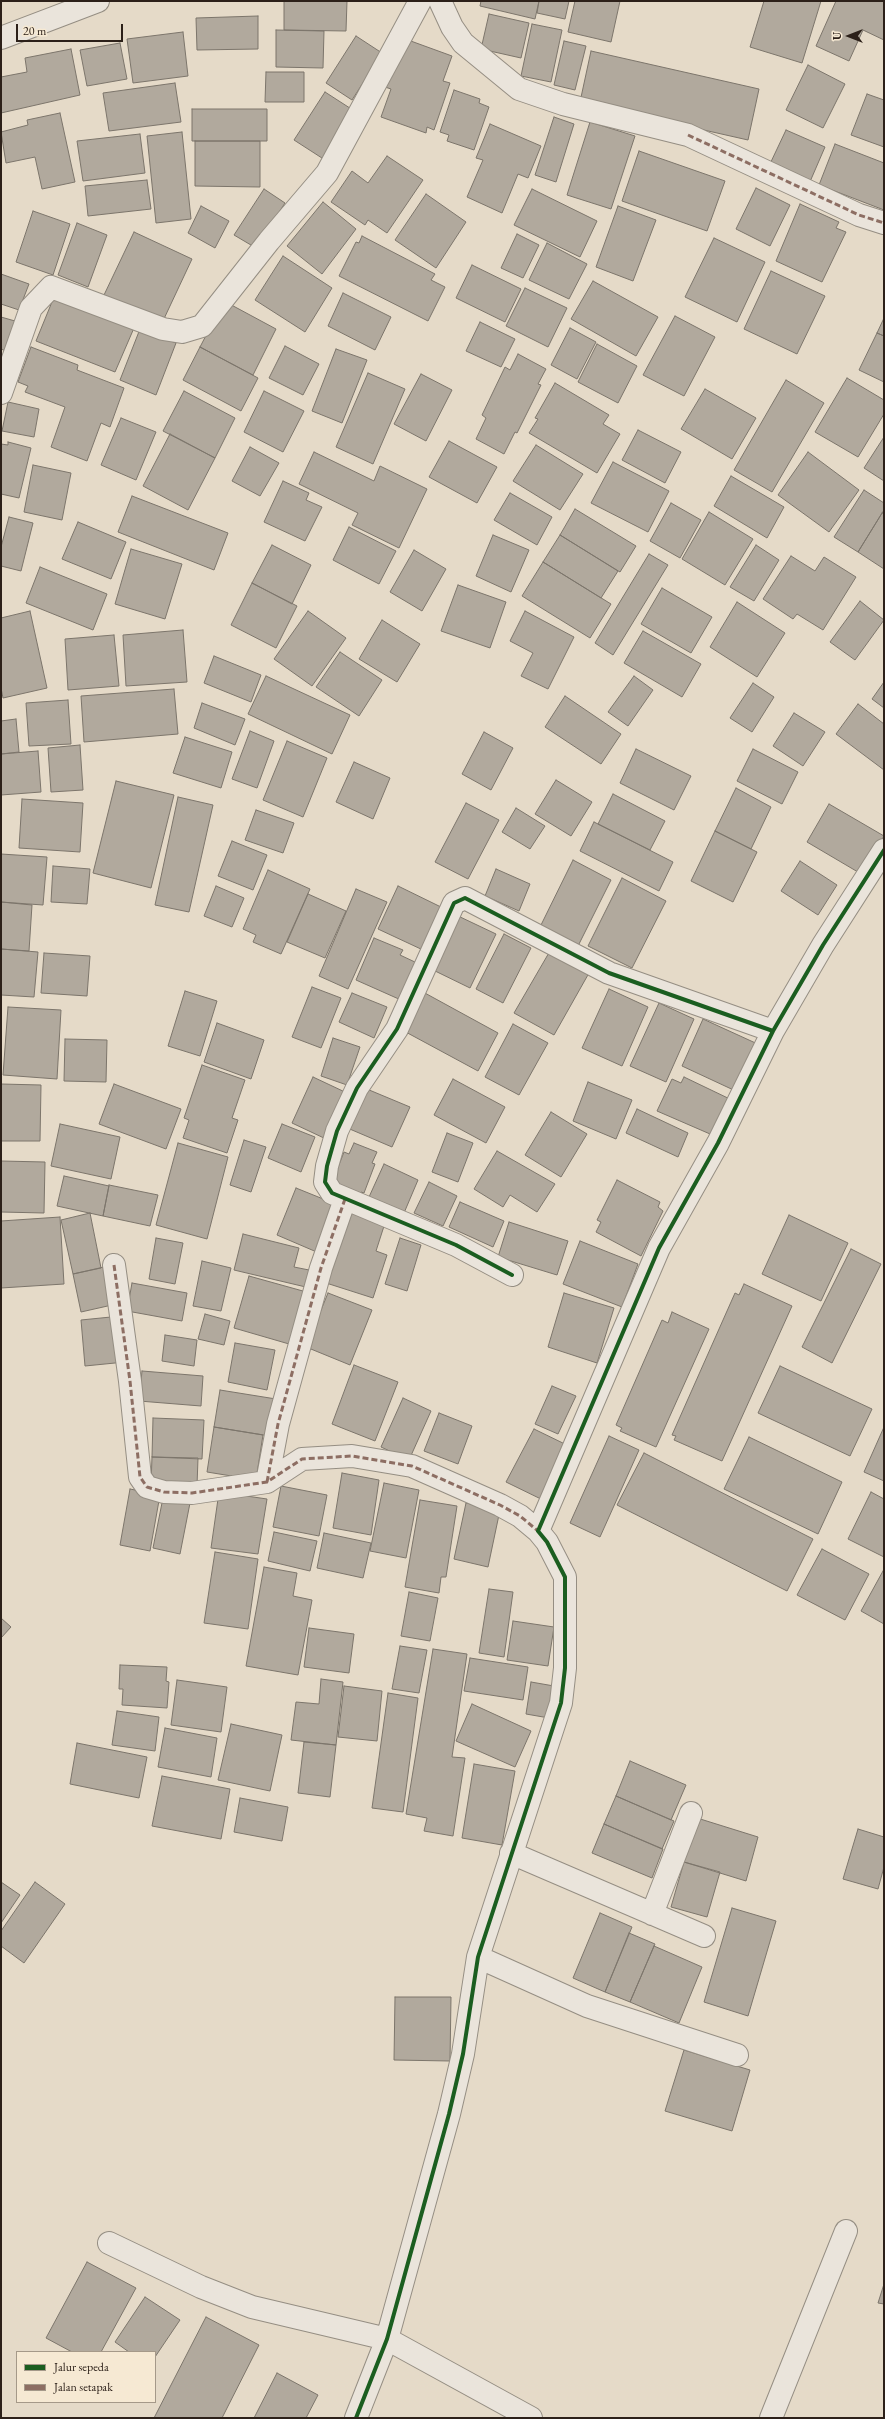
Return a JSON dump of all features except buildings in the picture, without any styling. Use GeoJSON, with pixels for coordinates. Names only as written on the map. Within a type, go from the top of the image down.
{"type":"FeatureCollection","features":[{"type":"Feature","properties":{"kind":"street"},"geometry":{"type":"LineString","coordinates":[[1,38],[98,1]]}},
{"type":"Feature","properties":{"kind":"street"},"geometry":{"type":"LineString","coordinates":[[1,393],[31,308],[51,287],[163,329],[182,332],[202,326],[268,240],[327,173],[420,1]]}},
{"type":"Feature","properties":{"kind":"street"},"geometry":{"type":"LineString","coordinates":[[440,1],[452,27],[463,43],[519,89],[563,104],[688,136],[859,215],[884,223]]}},
{"type":"Feature","properties":{"kind":"street"},"geometry":{"type":"LineString","coordinates":[[538,1531],[659,1248],[718,1143],[773,1031],[823,945],[884,850]]}},
{"type":"Feature","properties":{"kind":"street"},"geometry":{"type":"LineString","coordinates":[[512,1275],[456,1245],[332,1193],[325,1182],[327,1166],[337,1131],[357,1088],[397,1029],[454,903],[459,899],[465,898],[609,973],[773,1031]]}},
{"type":"Feature","properties":{"kind":"street"},"geometry":{"type":"LineString","coordinates":[[267,1482],[278,1424],[321,1268],[345,1199]]}},
{"type":"Feature","properties":{"kind":"street"},"geometry":{"type":"LineString","coordinates":[[114,1265],[130,1381],[140,1477],[147,1487],[164,1492],[192,1493],[267,1482],[302,1459],[352,1456],[404,1465],[500,1504],[520,1516],[538,1531],[550,1547],[565,1577],[565,1668],[561,1704],[510,1853],[478,1957],[463,2054],[449,2114],[387,2339],[356,2418]]}},
{"type":"Feature","properties":{"kind":"street"},"geometry":{"type":"LineString","coordinates":[[652,1914],[691,1813]]}},
{"type":"Feature","properties":{"kind":"street"},"geometry":{"type":"LineString","coordinates":[[510,1853],[704,1936]]}},
{"type":"Feature","properties":{"kind":"street"},"geometry":{"type":"LineString","coordinates":[[478,1957],[587,2006],[737,2055]]}},
{"type":"Feature","properties":{"kind":"street"},"geometry":{"type":"LineString","coordinates":[[771,2418],[846,2231]]}},
{"type":"Feature","properties":{"kind":"street"},"geometry":{"type":"LineString","coordinates":[[108,2243],[201,2287],[252,2307],[387,2339],[531,2418]]}},
{"type":"Feature","properties":{"kind":"marked path"},"geometry":{"type":"LineString","coordinates":[[688,135],[859,215],[884,223]]}},
{"type":"Feature","properties":{"kind":"marked path"},"geometry":{"type":"LineString","coordinates":[[267,1482],[278,1424],[321,1268],[345,1199]]}},
{"type":"Feature","properties":{"kind":"marked path"},"geometry":{"type":"LineString","coordinates":[[114,1265],[130,1381],[140,1477],[147,1487],[164,1492],[192,1493],[267,1482],[302,1459],[352,1456],[412,1466],[500,1505],[520,1516],[538,1531]]}},
{"type":"Feature","properties":{"kind":"cycle path"},"geometry":{"type":"LineString","coordinates":[[356,2418],[387,2339],[449,2114],[463,2054],[478,1957],[561,1703],[565,1668],[565,1577],[547,1542],[538,1531],[659,1248],[718,1143],[773,1031],[823,945],[884,850]]}},
{"type":"Feature","properties":{"kind":"cycle path"},"geometry":{"type":"LineString","coordinates":[[512,1275],[456,1245],[332,1193],[325,1182],[327,1166],[337,1131],[357,1088],[397,1029],[454,903],[465,898],[609,973],[773,1031]]}}]}
